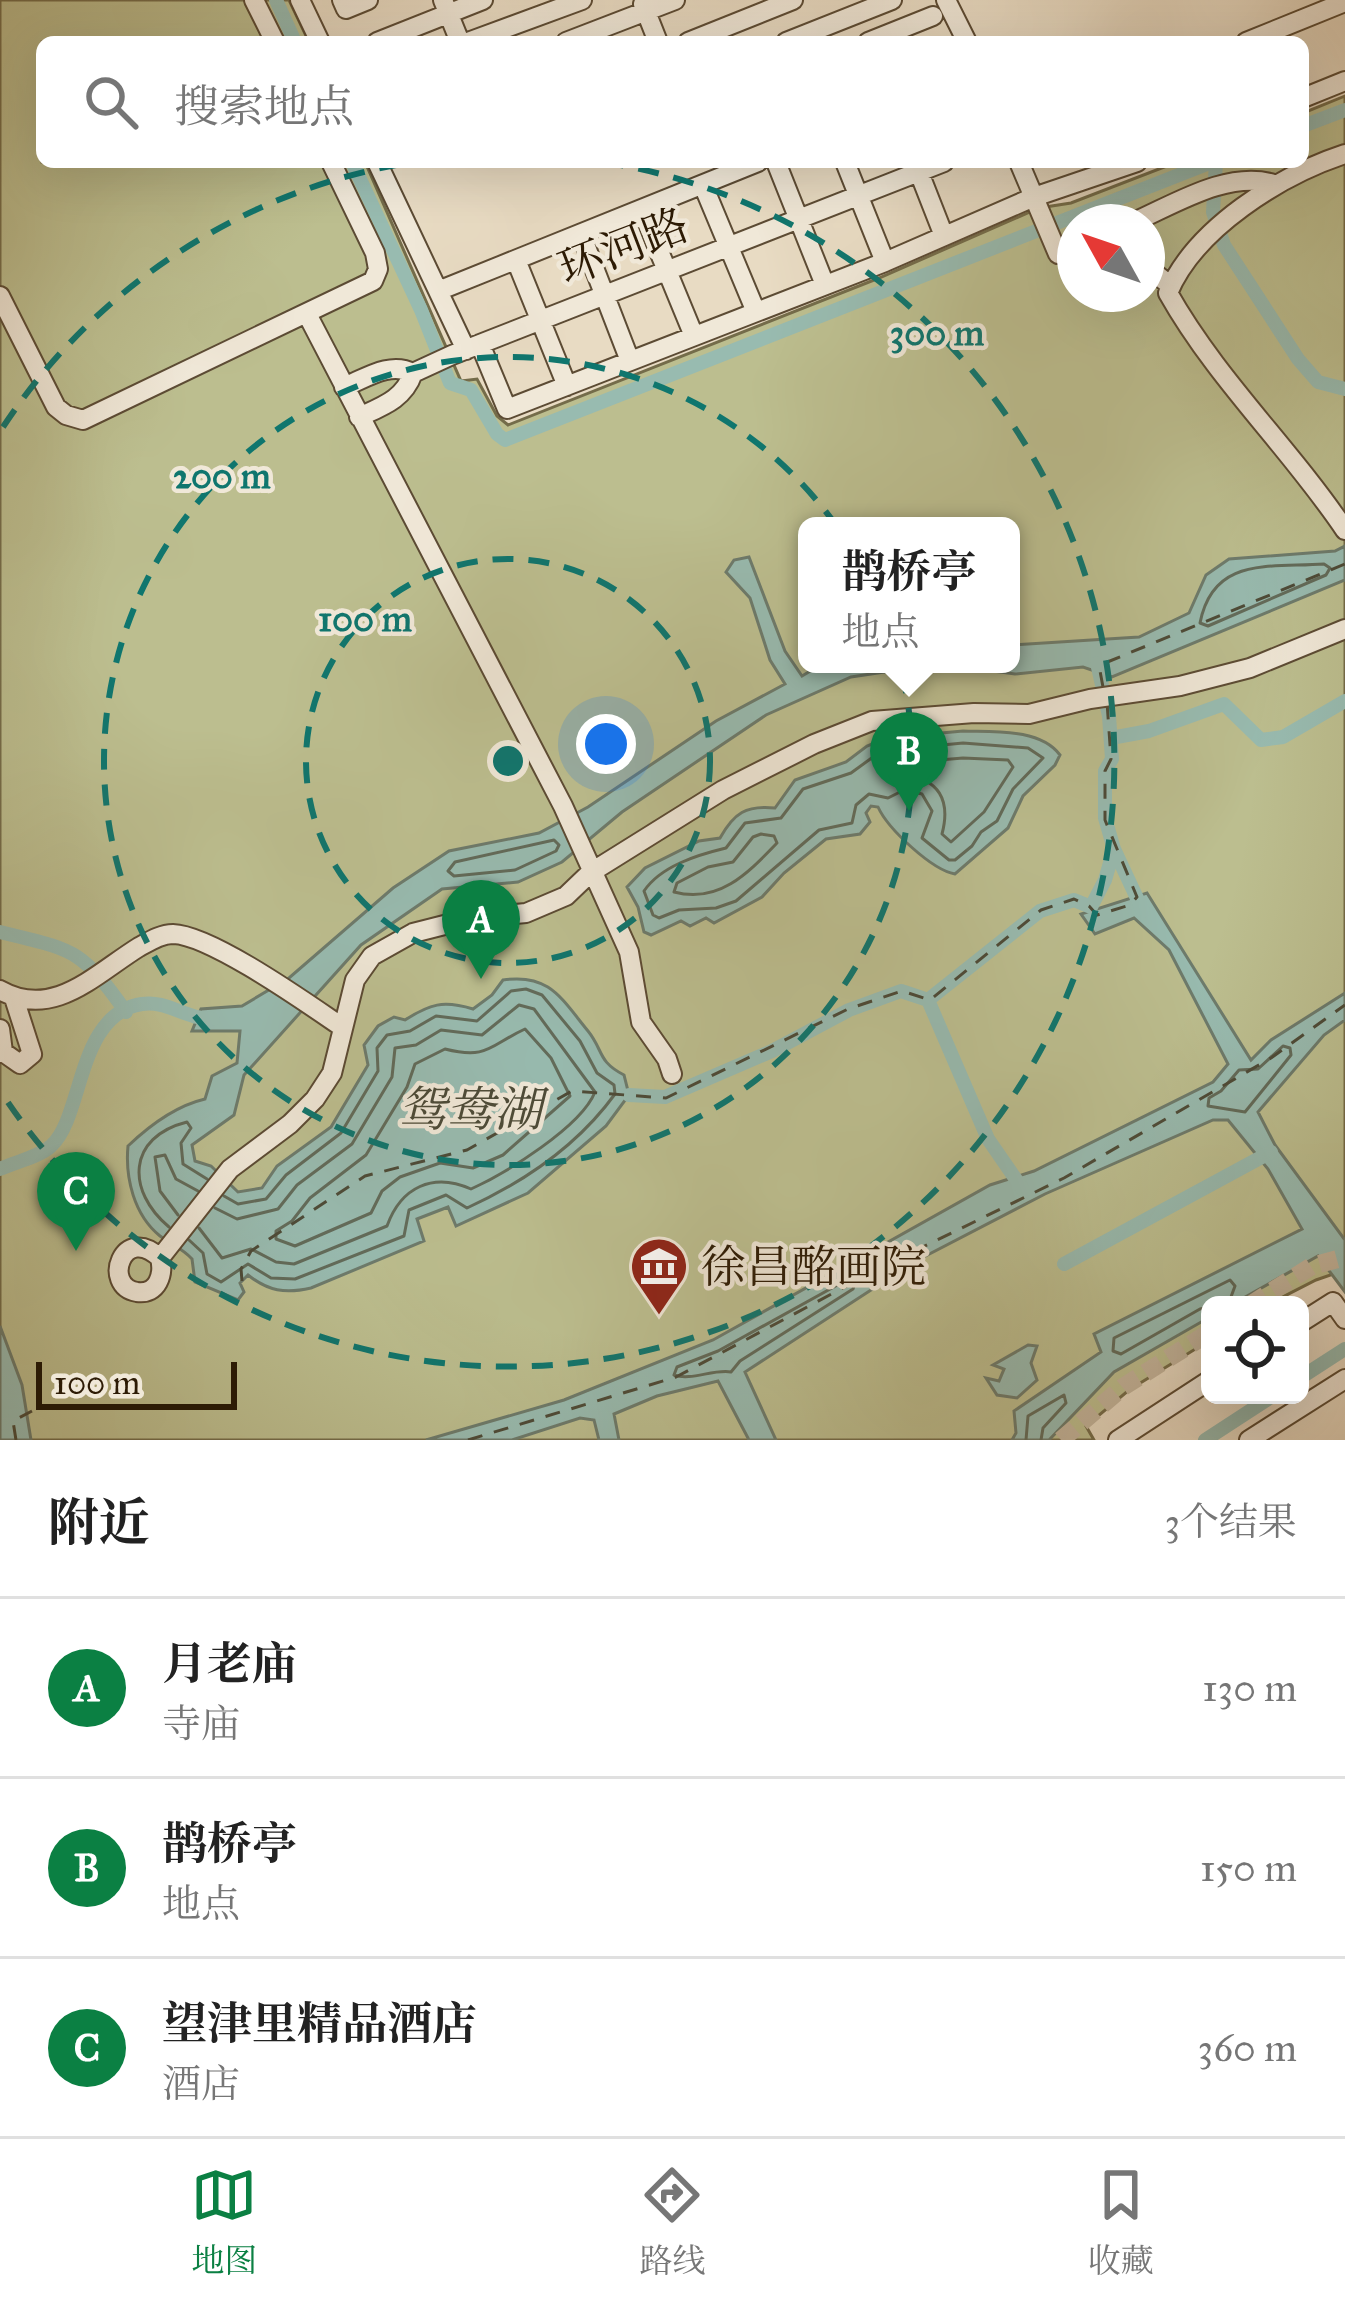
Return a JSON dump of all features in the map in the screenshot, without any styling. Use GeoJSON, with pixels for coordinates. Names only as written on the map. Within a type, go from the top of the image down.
{"type":"FeatureCollection","features":[{"type":"Feature","properties":{"kind":"street"},"geometry":{"type":"LineString","coordinates":[[254,0],[272,36]]}},
{"type":"Feature","properties":{"kind":"street"},"geometry":{"type":"LineString","coordinates":[[300,0],[317,36]]}},
{"type":"Feature","properties":{"kind":"street"},"geometry":{"type":"LineString","coordinates":[[342,0],[346,9],[368,0]]}},
{"type":"Feature","properties":{"kind":"street"},"geometry":{"type":"LineString","coordinates":[[389,36],[446,7],[483,0]]}},
{"type":"Feature","properties":{"kind":"street"},"geometry":{"type":"LineString","coordinates":[[481,36],[582,0]]}},
{"type":"Feature","properties":{"kind":"street"},"geometry":{"type":"LineString","coordinates":[[579,36],[643,6],[675,0]]}},
{"type":"Feature","properties":{"kind":"street"},"geometry":{"type":"LineString","coordinates":[[703,36],[793,0]]}},
{"type":"Feature","properties":{"kind":"street"},"geometry":{"type":"LineString","coordinates":[[801,36],[892,0]]}},
{"type":"Feature","properties":{"kind":"street"},"geometry":{"type":"LineString","coordinates":[[1261,36],[1345,2]]}},
{"type":"Feature","properties":{"kind":"street"},"geometry":{"type":"LineString","coordinates":[[643,6],[656,36]]}},
{"type":"Feature","properties":{"kind":"street"},"geometry":{"type":"LineString","coordinates":[[446,7],[461,36]]}},
{"type":"Feature","properties":{"kind":"street"},"geometry":{"type":"LineString","coordinates":[[881,36],[940,8],[962,36]]}},
{"type":"Feature","properties":{"kind":"street"},"geometry":{"type":"LineString","coordinates":[[1309,96],[1345,82]]}},
{"type":"Feature","properties":{"kind":"street"},"geometry":{"type":"LineString","coordinates":[[1345,154],[1274,184],[1185,261],[1168,293],[1217,370],[1303,470],[1345,530]]}},
{"type":"Feature","properties":{"kind":"street"},"geometry":{"type":"LineString","coordinates":[[0,296],[56,407],[83,420],[373,281],[378,269],[375,254],[334,168]]}},
{"type":"Feature","properties":{"kind":"street"},"geometry":{"type":"LineString","coordinates":[[380,168],[466,350],[507,410],[885,262],[1034,196],[1119,168]]}},
{"type":"Feature","properties":{"kind":"street"},"geometry":{"type":"LineString","coordinates":[[438,291],[744,168]]}},
{"type":"Feature","properties":{"kind":"street"},"geometry":{"type":"LineString","coordinates":[[778,168],[825,285]]}},
{"type":"Feature","properties":{"kind":"street"},"geometry":{"type":"LineString","coordinates":[[847,168],[885,262]]}},
{"type":"Feature","properties":{"kind":"street","name":"环河路"},"geometry":{"type":"LineString","coordinates":[[413,373],[858,196],[914,168]]}},
{"type":"Feature","properties":{"kind":"street"},"geometry":{"type":"LineString","coordinates":[[916,168],[944,236]]}},
{"type":"Feature","properties":{"kind":"street"},"geometry":{"type":"LineString","coordinates":[[1022,168],[1057,252]]}},
{"type":"Feature","properties":{"kind":"street"},"geometry":{"type":"LineString","coordinates":[[1165,208],[1226,183],[1261,180],[1274,184]]}},
{"type":"Feature","properties":{"kind":"street"},"geometry":{"type":"LineString","coordinates":[[703,185],[756,312]]}},
{"type":"Feature","properties":{"kind":"street"},"geometry":{"type":"LineString","coordinates":[[642,210],[694,336]]}},
{"type":"Feature","properties":{"kind":"street"},"geometry":{"type":"LineString","coordinates":[[580,234],[630,362]]}},
{"type":"Feature","properties":{"kind":"street"},"geometry":{"type":"LineString","coordinates":[[516,260],[567,386]]}},
{"type":"Feature","properties":{"kind":"street"},"geometry":{"type":"LineString","coordinates":[[1165,281],[1172,286]]}},
{"type":"Feature","properties":{"kind":"street"},"geometry":{"type":"LineString","coordinates":[[307,314],[563,806],[634,966],[634,996],[641,1022],[672,1074]]}},
{"type":"Feature","properties":{"kind":"street"},"geometry":{"type":"LineString","coordinates":[[344,387],[387,368],[401,367],[413,373],[393,402],[359,417]]}},
{"type":"Feature","properties":{"kind":"street"},"geometry":{"type":"LineString","coordinates":[[308,1005],[328,1002],[355,980],[372,956],[413,932],[472,918],[526,913],[566,896],[590,873],[723,790],[872,721],[1029,714],[1250,668],[1345,629]]}},
{"type":"Feature","properties":{"kind":"street"},"geometry":{"type":"LineString","coordinates":[[7,994],[46,1002],[152,940],[176,934],[209,946],[342,1027]]}},
{"type":"Feature","properties":{"kind":"street"},"geometry":{"type":"LineString","coordinates":[[165,1253],[230,1168],[290,1124],[315,1099],[332,1073],[355,980]]}},
{"type":"Feature","properties":{"kind":"street"},"geometry":{"type":"LineString","coordinates":[[0,1029],[2,1053],[20,1064],[32,1054],[7,994]]}},
{"type":"Feature","properties":{"kind":"street"},"geometry":{"type":"LineString","coordinates":[[1309,1317],[1333,1302],[1345,1318]]}},
{"type":"Feature","properties":{"kind":"street"},"geometry":{"type":"LineString","coordinates":[[1249,1440],[1345,1379]]}},
{"type":"Feature","properties":{"kind":"street"},"geometry":{"type":"LineString","coordinates":[[1110,1438],[1201,1385]]}},
{"type":"Feature","properties":{"kind":"green space"},"geometry":{"type":"Polygon","coordinates":[[[0,0],[289,0],[306,36],[36,36],[36,168],[368,168],[461,381],[477,379],[497,416],[508,425],[879,278],[1039,208],[1057,205],[1057,312],[1165,312],[1165,204],[1065,204],[1161,168],[1309,168],[1309,111],[1345,96],[1345,1270],[1285,1296],[1201,1296],[1201,1346],[1129,1390],[1086,1426],[1094,1440],[0,1440],[0,0]]]}},
{"type":"Feature","properties":{"kind":"water"},"geometry":{"type":"Polygon","coordinates":[[[1345,546],[1345,580],[1112,677],[1083,667],[1015,674],[1008,673],[1020,673],[1020,644],[1139,637],[1189,613],[1206,575],[1229,559],[1335,551],[1345,546]]]}},
{"type":"Feature","properties":{"kind":"water","name":"鸳鸯湖"},"geometry":{"type":"Polygon","coordinates":[[[749,557],[798,673],[878,673],[851,677],[766,715],[622,812],[562,862],[518,882],[442,889],[361,945],[244,1075],[234,1115],[192,1145],[195,1161],[211,1166],[238,1192],[262,1188],[277,1166],[331,1127],[368,1065],[364,1045],[378,1026],[437,1005],[473,1009],[503,980],[519,979],[553,990],[588,1031],[605,1060],[624,1075],[629,1095],[606,1126],[528,1193],[456,1226],[448,1207],[417,1219],[424,1241],[311,1288],[277,1290],[248,1275],[240,1283],[244,1292],[238,1300],[195,1282],[192,1259],[160,1236],[138,1207],[127,1158],[128,1146],[136,1138],[173,1111],[205,1099],[212,1076],[237,1063],[240,1031],[192,1031],[201,1009],[242,1006],[289,978],[393,888],[449,851],[539,833],[588,807],[716,721],[785,684],[770,660],[750,598],[726,572],[734,560],[749,557]]]}},
{"type":"Feature","properties":{"kind":"water"},"geometry":{"type":"Polygon","coordinates":[[[963,731],[1028,736],[1060,755],[1023,796],[1008,828],[955,874],[923,857],[878,807],[871,806],[866,813],[870,822],[860,834],[826,839],[762,897],[714,923],[706,918],[690,926],[681,921],[651,935],[644,932],[627,887],[645,868],[699,841],[720,838],[742,812],[775,808],[795,780],[846,762],[867,746],[887,738],[963,731]]]}},
{"type":"Feature","properties":{"kind":"water"},"geometry":{"type":"Polygon","coordinates":[[[1147,893],[1251,1060],[1271,1040],[1345,993],[1345,1020],[1324,1035],[1258,1112],[1275,1145],[1345,1240],[1345,1292],[1318,1256],[1247,1296],[1201,1296],[1201,1322],[1114,1372],[1049,1440],[1012,1440],[1014,1411],[1101,1352],[1094,1334],[1302,1229],[1268,1169],[1228,1120],[1213,1120],[1045,1194],[914,1262],[745,1372],[776,1440],[749,1440],[718,1381],[657,1396],[614,1414],[619,1440],[599,1440],[594,1420],[580,1418],[512,1440],[426,1440],[564,1400],[713,1340],[990,1185],[1034,1171],[1213,1082],[1228,1064],[1169,950],[1134,918],[1095,934],[1081,914],[1147,893]]]}},
{"type":"Feature","properties":{"kind":"water"},"geometry":{"type":"Polygon","coordinates":[[[0,1326],[22,1385],[31,1440],[0,1440],[0,1326]]]}},
{"type":"Feature","properties":{"kind":"water"},"geometry":{"type":"Polygon","coordinates":[[[1028,1345],[1037,1346],[1031,1363],[1037,1380],[1017,1398],[997,1395],[986,1378],[999,1381],[1004,1369],[993,1365],[1028,1345]]]}},
{"type":"Feature","properties":{"kind":"waterway"},"geometry":{"type":"LineString","coordinates":[[276,0],[292,36]]}},
{"type":"Feature","properties":{"kind":"waterway"},"geometry":{"type":"LineString","coordinates":[[1309,124],[1345,110]]}},
{"type":"Feature","properties":{"kind":"waterway"},"geometry":{"type":"LineString","coordinates":[[355,168],[450,383],[471,390],[505,440],[1197,168]]}},
{"type":"Feature","properties":{"kind":"waterway"},"geometry":{"type":"LineString","coordinates":[[1216,168],[1213,212],[1224,245],[1298,359],[1318,382],[1345,389]]}},
{"type":"Feature","properties":{"kind":"waterway"},"geometry":{"type":"LineString","coordinates":[[928,1000],[1040,911],[1074,900],[1091,907],[1105,880],[1114,849],[1105,818],[1105,771],[1112,759],[1109,716],[1097,663]]}},
{"type":"Feature","properties":{"kind":"waterway"},"geometry":{"type":"LineString","coordinates":[[1111,738],[1149,731],[1224,704],[1261,740],[1283,737],[1345,701]]}},
{"type":"Feature","properties":{"kind":"waterway"},"geometry":{"type":"LineString","coordinates":[[1114,849],[1143,911]]}},
{"type":"Feature","properties":{"kind":"waterway"},"geometry":{"type":"LineString","coordinates":[[0,932],[73,954],[126,1012]]}},
{"type":"Feature","properties":{"kind":"waterway"},"geometry":{"type":"LineString","coordinates":[[629,1095],[665,1097],[772,1051],[849,1010],[901,991],[928,1000],[988,1139],[1024,1191]]}},
{"type":"Feature","properties":{"kind":"waterway"},"geometry":{"type":"LineString","coordinates":[[0,1169],[51,1146],[62,1132],[93,1046],[120,1012],[151,1003],[213,1019]]}},
{"type":"Feature","properties":{"kind":"waterway"},"geometry":{"type":"LineString","coordinates":[[1064,1264],[1271,1152]]}},
{"type":"Feature","properties":{"kind":"waterway"},"geometry":{"type":"LineString","coordinates":[[1309,1372],[1345,1349]]}},
{"type":"Feature","properties":{"kind":"waterway"},"geometry":{"type":"LineString","coordinates":[[1205,1440],[1260,1404]]}},
{"type":"Feature","properties":{"kind":"ferry route"},"geometry":{"type":"LineString","coordinates":[[1103,687],[1100,671],[1105,663],[1345,564]]}},
{"type":"Feature","properties":{"kind":"ferry route"},"geometry":{"type":"LineString","coordinates":[[242,1281],[241,1269],[251,1251],[365,1176],[467,1150],[572,1091],[666,1098],[848,1009],[902,991],[930,1000],[1041,910],[1074,899],[1097,915],[1130,905],[1137,897],[1105,820],[1105,771],[1111,759],[1107,702]]}},
{"type":"Feature","properties":{"kind":"ferry route"},"geometry":{"type":"LineString","coordinates":[[468,1440],[676,1377],[884,1266],[1064,1178],[1271,1058],[1345,1005]]}},
{"type":"Feature","properties":{"kind":"ferry route"},"geometry":{"type":"LineString","coordinates":[[16,1440],[13,1421],[32,1411]]}},
{"type":"Feature","properties":{"kind":"tunnel"},"geometry":{"type":"LineString","coordinates":[[1264,1296],[1312,1266],[1345,1257]]}},
{"type":"Feature","properties":{"kind":"tunnel"},"geometry":{"type":"LineString","coordinates":[[1061,1440],[1123,1387],[1201,1338]]}},
{"type":"Feature","properties":{"kind":"place","name":"鹊桥亭"},"geometry":{"type":"Point","coordinates":[909,811]}},
{"type":"Feature","properties":{"kind":"place","name":"月老庙"},"geometry":{"type":"Point","coordinates":[481,979]}},
{"type":"Feature","properties":{"kind":"place","name":"望津里精品酒店"},"geometry":{"type":"Point","coordinates":[76,1251]}},
{"type":"Feature","properties":{"kind":"place","name":"徐昌酩画院"},"geometry":{"type":"Point","coordinates":[659,1317]}}]}
